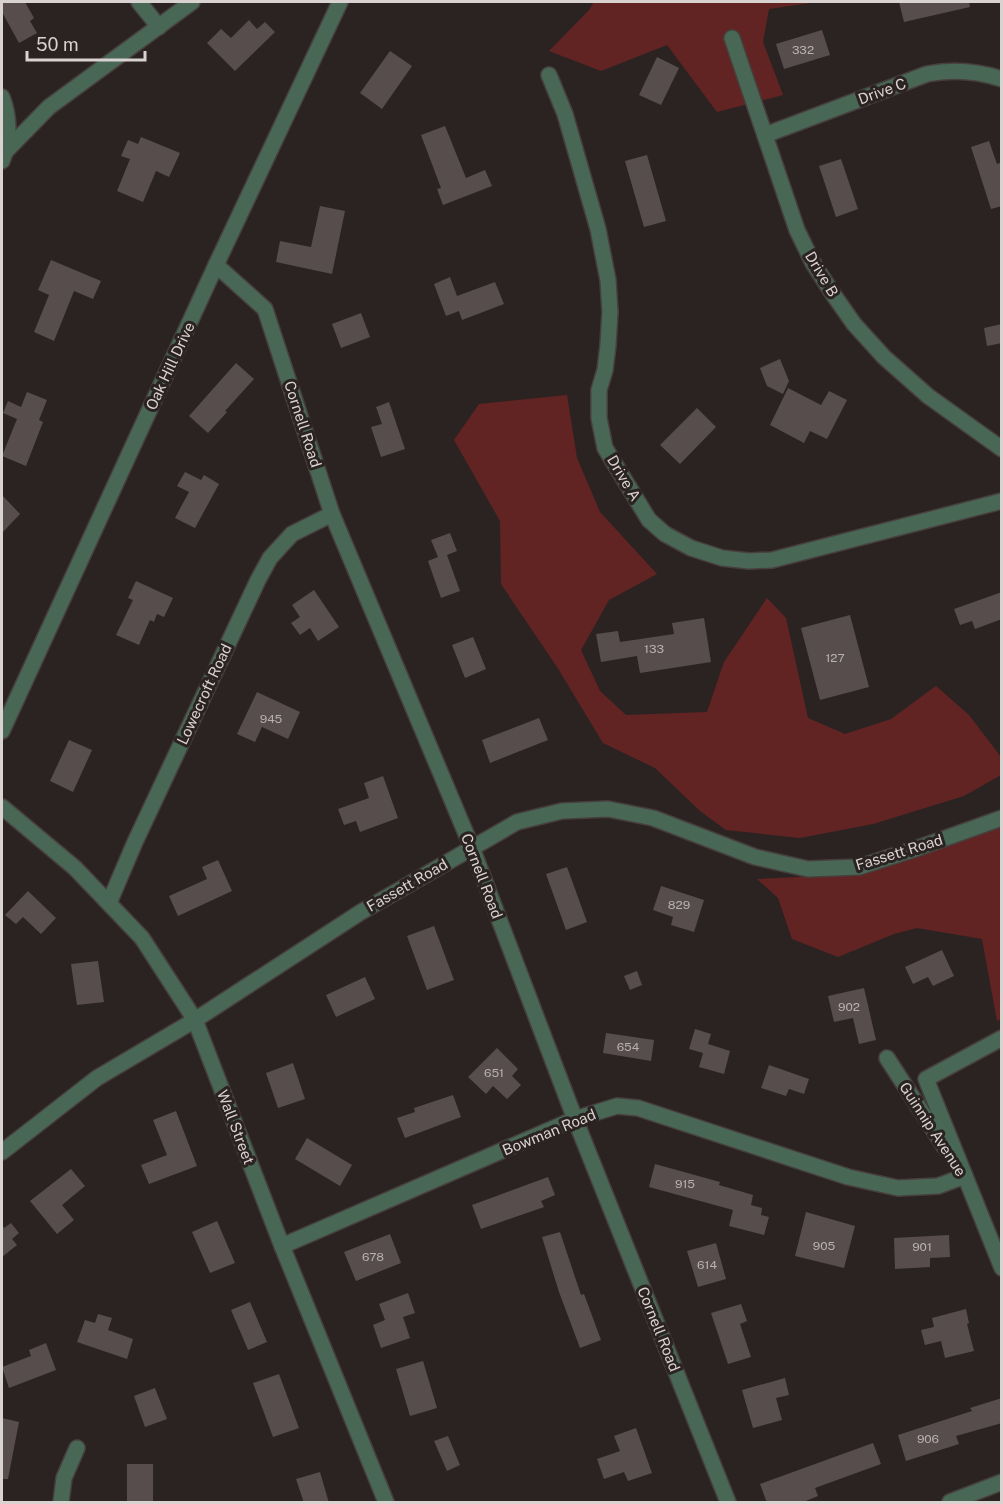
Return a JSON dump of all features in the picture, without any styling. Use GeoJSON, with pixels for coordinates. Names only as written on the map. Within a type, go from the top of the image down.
{"type":"FeatureCollection","features":[{"type":"Feature","properties":{"kind":"street"},"geometry":{"type":"LineString","coordinates":[[139,2],[159,27]]}},
{"type":"Feature","properties":{"kind":"street"},"geometry":{"type":"LineString","coordinates":[[4,156],[49,107],[192,2]]}},
{"type":"Feature","properties":{"kind":"street","name":"Oak Hill Drive"},"geometry":{"type":"LineString","coordinates":[[2,731],[216,265],[340,2]]}},
{"type":"Feature","properties":{"kind":"street","name":"Drive B"},"geometry":{"type":"LineString","coordinates":[[732,38],[797,230],[813,263],[854,324],[884,357],[928,396],[1002,449]]}},
{"type":"Feature","properties":{"kind":"street","name":"Drive C"},"geometry":{"type":"LineString","coordinates":[[765,135],[927,74],[960,71],[980,73],[1002,80]]}},
{"type":"Feature","properties":{"kind":"street","name":"Drive A"},"geometry":{"type":"LineString","coordinates":[[549,75],[565,114],[598,229],[608,280],[610,312],[608,345],[605,370],[599,390],[599,418],[605,448],[649,520],[665,534],[691,548],[722,558],[749,561],[771,560],[1002,501]]}},
{"type":"Feature","properties":{"kind":"street"},"geometry":{"type":"LineString","coordinates":[[2,97],[6,107],[8,125],[4,156]]}},
{"type":"Feature","properties":{"kind":"street","name":"Cornell Road"},"geometry":{"type":"LineString","coordinates":[[216,265],[265,309],[333,514],[472,848],[575,1119],[728,1503]]}},
{"type":"Feature","properties":{"kind":"street","name":"Lowecroft Road"},"geometry":{"type":"LineString","coordinates":[[109,903],[135,842],[270,558],[292,534],[333,514]]}},
{"type":"Feature","properties":{"kind":"street","name":"Wall Street"},"geometry":{"type":"LineString","coordinates":[[2,807],[75,868],[142,938],[195,1020],[282,1246],[386,1503]]}},
{"type":"Feature","properties":{"kind":"street","name":"Fassett Road"},"geometry":{"type":"LineString","coordinates":[[2,1152],[97,1078],[195,1020],[361,912],[517,822],[562,811],[608,809],[653,818],[755,857],[808,868],[859,867],[1002,818]]}},
{"type":"Feature","properties":{"kind":"street"},"geometry":{"type":"LineString","coordinates":[[965,1176],[926,1079],[1002,1038]]}},
{"type":"Feature","properties":{"kind":"street","name":"Guinnip Avenue"},"geometry":{"type":"LineString","coordinates":[[887,1058],[965,1176],[1002,1268]]}},
{"type":"Feature","properties":{"kind":"street","name":"Bowman Road"},"geometry":{"type":"LineString","coordinates":[[282,1246],[575,1119],[617,1106],[638,1108],[848,1177],[898,1188],[938,1186],[965,1176]]}},
{"type":"Feature","properties":{"kind":"street"},"geometry":{"type":"LineString","coordinates":[[61,1503],[64,1478],[77,1448]]}},
{"type":"Feature","properties":{"kind":"street"},"geometry":{"type":"LineString","coordinates":[[950,1503],[1002,1482]]}},
{"type":"Feature","properties":{"kind":"shaded area"},"geometry":{"type":"Polygon","coordinates":[[[594,2],[817,2],[769,9],[763,42],[783,95],[717,112],[667,45],[601,71],[549,51],[594,2]]]}},
{"type":"Feature","properties":{"kind":"shaded area"},"geometry":{"type":"Polygon","coordinates":[[[567,395],[577,458],[600,512],[657,574],[609,600],[581,650],[600,691],[626,715],[707,712],[724,662],[767,598],[786,618],[808,718],[845,734],[891,719],[936,686],[969,715],[1001,757],[1001,775],[964,796],[873,824],[800,838],[726,830],[700,811],[655,768],[603,743],[557,667],[501,584],[500,521],[454,440],[479,404],[567,395]]]}},
{"type":"Feature","properties":{"kind":"shaded area"},"geometry":{"type":"Polygon","coordinates":[[[1001,823],[1001,1019],[997,1021],[982,939],[917,928],[894,934],[838,957],[792,939],[778,898],[757,879],[862,874],[1001,823]]]}},
{"type":"Feature","properties":{"kind":"building"},"geometry":{"type":"Polygon","coordinates":[[[2,2],[25,2],[34,18],[30,21],[37,33],[19,43],[2,12],[2,2]]]}},
{"type":"Feature","properties":{"kind":"building"},"geometry":{"type":"Polygon","coordinates":[[[899,2],[969,2],[970,7],[904,22],[899,2]]]}},
{"type":"Feature","properties":{"kind":"building"},"geometry":{"type":"Polygon","coordinates":[[[249,20],[257,29],[265,22],[275,32],[235,71],[207,43],[221,29],[231,38],[249,20]]]}},
{"type":"Feature","properties":{"kind":"building"},"geometry":{"type":"Polygon","coordinates":[[[822,30],[830,55],[784,69],[776,44],[822,30]]]}},
{"type":"Feature","properties":{"kind":"building"},"geometry":{"type":"Polygon","coordinates":[[[390,51],[412,66],[382,109],[360,93],[390,51]]]}},
{"type":"Feature","properties":{"kind":"building"},"geometry":{"type":"Polygon","coordinates":[[[657,57],[679,68],[661,105],[639,95],[657,57]]]}},
{"type":"Feature","properties":{"kind":"building"},"geometry":{"type":"Polygon","coordinates":[[[445,126],[466,178],[485,170],[492,186],[443,205],[437,189],[441,188],[421,135],[445,126]]]}},
{"type":"Feature","properties":{"kind":"building"},"geometry":{"type":"Polygon","coordinates":[[[141,137],[180,153],[169,177],[156,171],[143,202],[117,191],[130,159],[121,156],[128,140],[138,144],[141,137]]]}},
{"type":"Feature","properties":{"kind":"building"},"geometry":{"type":"Polygon","coordinates":[[[989,141],[997,164],[1002,162],[1002,206],[991,209],[971,147],[989,141]]]}},
{"type":"Feature","properties":{"kind":"building"},"geometry":{"type":"Polygon","coordinates":[[[647,155],[666,221],[644,227],[625,161],[647,155]]]}},
{"type":"Feature","properties":{"kind":"building"},"geometry":{"type":"Polygon","coordinates":[[[841,159],[858,209],[836,217],[819,166],[841,159]]]}},
{"type":"Feature","properties":{"kind":"building"},"geometry":{"type":"Polygon","coordinates":[[[320,206],[345,211],[332,274],[276,262],[280,241],[311,247],[320,206]]]}},
{"type":"Feature","properties":{"kind":"building"},"geometry":{"type":"Polygon","coordinates":[[[51,260],[101,281],[93,299],[74,291],[54,341],[34,332],[49,295],[38,290],[51,260]]]}},
{"type":"Feature","properties":{"kind":"building"},"geometry":{"type":"Polygon","coordinates":[[[450,277],[457,296],[495,282],[504,304],[462,320],[459,311],[446,316],[434,284],[450,277]]]}},
{"type":"Feature","properties":{"kind":"building"},"geometry":{"type":"Polygon","coordinates":[[[361,313],[370,337],[341,348],[332,324],[361,313]]]}},
{"type":"Feature","properties":{"kind":"building"},"geometry":{"type":"Polygon","coordinates":[[[1002,324],[1002,343],[987,346],[984,328],[1002,324]]]}},
{"type":"Feature","properties":{"kind":"building"},"geometry":{"type":"Polygon","coordinates":[[[780,359],[789,381],[783,394],[767,386],[760,368],[780,359]]]}},
{"type":"Feature","properties":{"kind":"building"},"geometry":{"type":"Polygon","coordinates":[[[236,363],[254,379],[208,433],[189,416],[236,363]]]}},
{"type":"Feature","properties":{"kind":"building"},"geometry":{"type":"Polygon","coordinates":[[[788,388],[821,405],[829,391],[847,400],[827,439],[810,431],[804,443],[770,425],[788,388]]]}},
{"type":"Feature","properties":{"kind":"building"},"geometry":{"type":"Polygon","coordinates":[[[27,392],[47,400],[39,420],[43,422],[26,466],[2,456],[17,419],[3,413],[8,401],[21,407],[27,392]]]}},
{"type":"Feature","properties":{"kind":"building"},"geometry":{"type":"Polygon","coordinates":[[[389,402],[405,449],[381,457],[371,427],[382,424],[376,407],[389,402]]]}},
{"type":"Feature","properties":{"kind":"building"},"geometry":{"type":"Polygon","coordinates":[[[697,408],[716,427],[680,464],[660,445],[697,408]]]}},
{"type":"Feature","properties":{"kind":"building"},"geometry":{"type":"Polygon","coordinates":[[[185,472],[201,480],[204,475],[219,484],[195,528],[175,518],[189,492],[177,486],[185,472]]]}},
{"type":"Feature","properties":{"kind":"building"},"geometry":{"type":"Polygon","coordinates":[[[2,495],[20,514],[2,533],[2,495]]]}},
{"type":"Feature","properties":{"kind":"building"},"geometry":{"type":"Polygon","coordinates":[[[450,533],[457,551],[447,555],[460,591],[441,598],[428,561],[438,557],[431,540],[450,533]]]}},
{"type":"Feature","properties":{"kind":"building"},"geometry":{"type":"Polygon","coordinates":[[[136,581],[173,598],[164,617],[157,614],[154,622],[150,620],[139,645],[116,635],[133,600],[128,598],[136,581]]]}},
{"type":"Feature","properties":{"kind":"building"},"geometry":{"type":"Polygon","coordinates":[[[314,590],[339,627],[318,641],[310,628],[300,635],[291,623],[300,617],[292,605],[314,590]]]}},
{"type":"Feature","properties":{"kind":"building"},"geometry":{"type":"Polygon","coordinates":[[[1002,592],[1002,619],[975,629],[972,621],[960,625],[954,609],[1002,592]]]}},
{"type":"Feature","properties":{"kind":"building"},"geometry":{"type":"Polygon","coordinates":[[[850,615],[869,687],[820,700],[801,628],[850,615]]]}},
{"type":"Feature","properties":{"kind":"building"},"geometry":{"type":"Polygon","coordinates":[[[704,618],[711,662],[640,673],[637,656],[601,662],[596,634],[618,631],[620,642],[674,634],[672,623],[704,618]]]}},
{"type":"Feature","properties":{"kind":"building"},"geometry":{"type":"Polygon","coordinates":[[[473,637],[486,669],[465,678],[452,645],[473,637]]]}},
{"type":"Feature","properties":{"kind":"building"},"geometry":{"type":"Polygon","coordinates":[[[257,692],[300,712],[288,739],[262,727],[255,742],[237,734],[257,692]]]}},
{"type":"Feature","properties":{"kind":"building"},"geometry":{"type":"Polygon","coordinates":[[[539,718],[548,740],[490,763],[482,740],[539,718]]]}},
{"type":"Feature","properties":{"kind":"building"},"geometry":{"type":"Polygon","coordinates":[[[69,740],[92,750],[73,792],[50,781],[69,740]]]}},
{"type":"Feature","properties":{"kind":"building"},"geometry":{"type":"Polygon","coordinates":[[[383,776],[398,818],[360,832],[356,821],[344,825],[338,809],[369,798],[364,783],[383,776]]]}},
{"type":"Feature","properties":{"kind":"building"},"geometry":{"type":"Polygon","coordinates":[[[218,860],[232,891],[178,916],[169,896],[207,879],[202,867],[218,860]]]}},
{"type":"Feature","properties":{"kind":"building"},"geometry":{"type":"Polygon","coordinates":[[[567,867],[587,922],[566,930],[546,874],[567,867]]]}},
{"type":"Feature","properties":{"kind":"building"},"geometry":{"type":"Polygon","coordinates":[[[661,886],[704,900],[694,932],[671,925],[673,917],[653,910],[661,886]]]}},
{"type":"Feature","properties":{"kind":"building"},"geometry":{"type":"Polygon","coordinates":[[[28,891],[56,918],[41,934],[23,917],[16,924],[5,915],[28,891]]]}},
{"type":"Feature","properties":{"kind":"building"},"geometry":{"type":"Polygon","coordinates":[[[434,926],[454,980],[427,990],[407,936],[434,926]]]}},
{"type":"Feature","properties":{"kind":"building"},"geometry":{"type":"Polygon","coordinates":[[[942,950],[954,976],[933,986],[928,977],[913,984],[905,967],[942,950]]]}},
{"type":"Feature","properties":{"kind":"building"},"geometry":{"type":"Polygon","coordinates":[[[98,961],[104,1002],[77,1005],[71,964],[98,961]]]}},
{"type":"Feature","properties":{"kind":"building"},"geometry":{"type":"Polygon","coordinates":[[[637,971],[642,985],[630,990],[624,976],[637,971]]]}},
{"type":"Feature","properties":{"kind":"building"},"geometry":{"type":"Polygon","coordinates":[[[365,977],[375,999],[336,1017],[326,995],[365,977]]]}},
{"type":"Feature","properties":{"kind":"building"},"geometry":{"type":"Polygon","coordinates":[[[864,988],[876,1040],[859,1044],[853,1018],[834,1022],[828,996],[864,988]]]}},
{"type":"Feature","properties":{"kind":"building"},"geometry":{"type":"Polygon","coordinates":[[[695,1029],[711,1034],[708,1044],[730,1051],[724,1074],[699,1067],[703,1053],[689,1049],[695,1029]]]}},
{"type":"Feature","properties":{"kind":"building"},"geometry":{"type":"Polygon","coordinates":[[[606,1033],[654,1040],[651,1061],[603,1053],[606,1033]]]}},
{"type":"Feature","properties":{"kind":"building"},"geometry":{"type":"Polygon","coordinates":[[[497,1048],[518,1069],[512,1076],[521,1085],[507,1099],[493,1086],[486,1094],[468,1077],[497,1048]]]}},
{"type":"Feature","properties":{"kind":"building"},"geometry":{"type":"Polygon","coordinates":[[[293,1063],[305,1099],[278,1108],[266,1073],[293,1063]]]}},
{"type":"Feature","properties":{"kind":"building"},"geometry":{"type":"Polygon","coordinates":[[[769,1065],[809,1079],[804,1094],[789,1089],[786,1096],[761,1088],[769,1065]]]}},
{"type":"Feature","properties":{"kind":"building"},"geometry":{"type":"Polygon","coordinates":[[[453,1095],[461,1117],[405,1138],[397,1118],[415,1112],[414,1108],[453,1095]]]}},
{"type":"Feature","properties":{"kind":"building"},"geometry":{"type":"Polygon","coordinates":[[[176,1111],[197,1166],[149,1184],[141,1165],[167,1155],[153,1120],[176,1111]]]}},
{"type":"Feature","properties":{"kind":"building"},"geometry":{"type":"Polygon","coordinates":[[[307,1138],[352,1165],[340,1186],[295,1159],[307,1138]]]}},
{"type":"Feature","properties":{"kind":"building"},"geometry":{"type":"Polygon","coordinates":[[[655,1164],[720,1182],[719,1185],[753,1195],[751,1205],[762,1208],[761,1215],[769,1217],[764,1235],[729,1226],[733,1210],[649,1187],[655,1164]]]}},
{"type":"Feature","properties":{"kind":"building"},"geometry":{"type":"Polygon","coordinates":[[[71,1169],[85,1186],[62,1205],[74,1220],[57,1234],[30,1201],[71,1169]]]}},
{"type":"Feature","properties":{"kind":"building"},"geometry":{"type":"Polygon","coordinates":[[[548,1177],[555,1195],[541,1201],[544,1207],[481,1229],[472,1205],[548,1177]]]}},
{"type":"Feature","properties":{"kind":"building"},"geometry":{"type":"Polygon","coordinates":[[[806,1212],[855,1226],[844,1268],[795,1256],[806,1212]]]}},
{"type":"Feature","properties":{"kind":"building"},"geometry":{"type":"Polygon","coordinates":[[[217,1221],[235,1263],[210,1273],[192,1232],[217,1221]]]}},
{"type":"Feature","properties":{"kind":"building"},"geometry":{"type":"Polygon","coordinates":[[[11,1223],[19,1233],[12,1239],[17,1245],[2,1257],[2,1225],[4,1228],[11,1223]]]}},
{"type":"Feature","properties":{"kind":"building"},"geometry":{"type":"Polygon","coordinates":[[[560,1232],[581,1295],[584,1294],[601,1340],[580,1348],[542,1237],[560,1232]]]}},
{"type":"Feature","properties":{"kind":"building"},"geometry":{"type":"Polygon","coordinates":[[[390,1234],[401,1263],[356,1281],[344,1252],[390,1234]]]}},
{"type":"Feature","properties":{"kind":"building"},"geometry":{"type":"Polygon","coordinates":[[[949,1235],[950,1257],[930,1258],[930,1267],[895,1269],[894,1238],[949,1235]]]}},
{"type":"Feature","properties":{"kind":"building"},"geometry":{"type":"Polygon","coordinates":[[[716,1243],[726,1279],[698,1287],[687,1251],[716,1243]]]}},
{"type":"Feature","properties":{"kind":"building"},"geometry":{"type":"Polygon","coordinates":[[[408,1293],[415,1313],[403,1317],[410,1338],[381,1348],[373,1325],[385,1320],[379,1304],[408,1293]]]}},
{"type":"Feature","properties":{"kind":"building"},"geometry":{"type":"Polygon","coordinates":[[[250,1302],[267,1342],[248,1350],[231,1310],[250,1302]]]}},
{"type":"Feature","properties":{"kind":"building"},"geometry":{"type":"Polygon","coordinates":[[[741,1304],[747,1321],[740,1324],[751,1357],[728,1364],[711,1313],[741,1304]]]}},
{"type":"Feature","properties":{"kind":"building"},"geometry":{"type":"Polygon","coordinates":[[[966,1309],[969,1323],[967,1324],[974,1351],[945,1358],[941,1341],[925,1345],[921,1330],[934,1327],[932,1318],[966,1309]]]}},
{"type":"Feature","properties":{"kind":"building"},"geometry":{"type":"Polygon","coordinates":[[[98,1314],[112,1318],[108,1330],[133,1339],[127,1359],[77,1342],[85,1320],[95,1323],[98,1314]]]}},
{"type":"Feature","properties":{"kind":"building"},"geometry":{"type":"Polygon","coordinates":[[[46,1343],[56,1370],[9,1388],[2,1367],[31,1356],[29,1350],[46,1343]]]}},
{"type":"Feature","properties":{"kind":"building"},"geometry":{"type":"Polygon","coordinates":[[[423,1361],[437,1408],[410,1416],[396,1369],[423,1361]]]}},
{"type":"Feature","properties":{"kind":"building"},"geometry":{"type":"Polygon","coordinates":[[[279,1374],[299,1428],[273,1437],[253,1383],[279,1374]]]}},
{"type":"Feature","properties":{"kind":"building"},"geometry":{"type":"Polygon","coordinates":[[[785,1378],[789,1395],[776,1398],[782,1420],[753,1428],[742,1390],[785,1378]]]}},
{"type":"Feature","properties":{"kind":"building"},"geometry":{"type":"Polygon","coordinates":[[[155,1388],[167,1419],[145,1427],[134,1396],[155,1388]]]}},
{"type":"Feature","properties":{"kind":"building"},"geometry":{"type":"Polygon","coordinates":[[[1002,1398],[1002,1423],[956,1436],[959,1444],[906,1461],[898,1435],[972,1411],[970,1408],[1002,1398]]]}},
{"type":"Feature","properties":{"kind":"building"},"geometry":{"type":"Polygon","coordinates":[[[2,1418],[19,1422],[8,1479],[2,1479],[2,1418]]]}},
{"type":"Feature","properties":{"kind":"building"},"geometry":{"type":"Polygon","coordinates":[[[636,1428],[652,1473],[628,1481],[624,1472],[604,1479],[597,1459],[620,1451],[614,1436],[636,1428]]]}},
{"type":"Feature","properties":{"kind":"building"},"geometry":{"type":"Polygon","coordinates":[[[448,1436],[460,1465],[447,1471],[434,1441],[448,1436]]]}},
{"type":"Feature","properties":{"kind":"building"},"geometry":{"type":"Polygon","coordinates":[[[873,1443],[881,1464],[815,1488],[818,1496],[801,1503],[767,1503],[760,1484],[873,1443]]]}},
{"type":"Feature","properties":{"kind":"building"},"geometry":{"type":"Polygon","coordinates":[[[127,1464],[153,1464],[153,1503],[127,1503],[127,1464]]]}},
{"type":"Feature","properties":{"kind":"building"},"geometry":{"type":"Polygon","coordinates":[[[320,1472],[329,1503],[304,1503],[296,1479],[320,1472]]]}}]}
